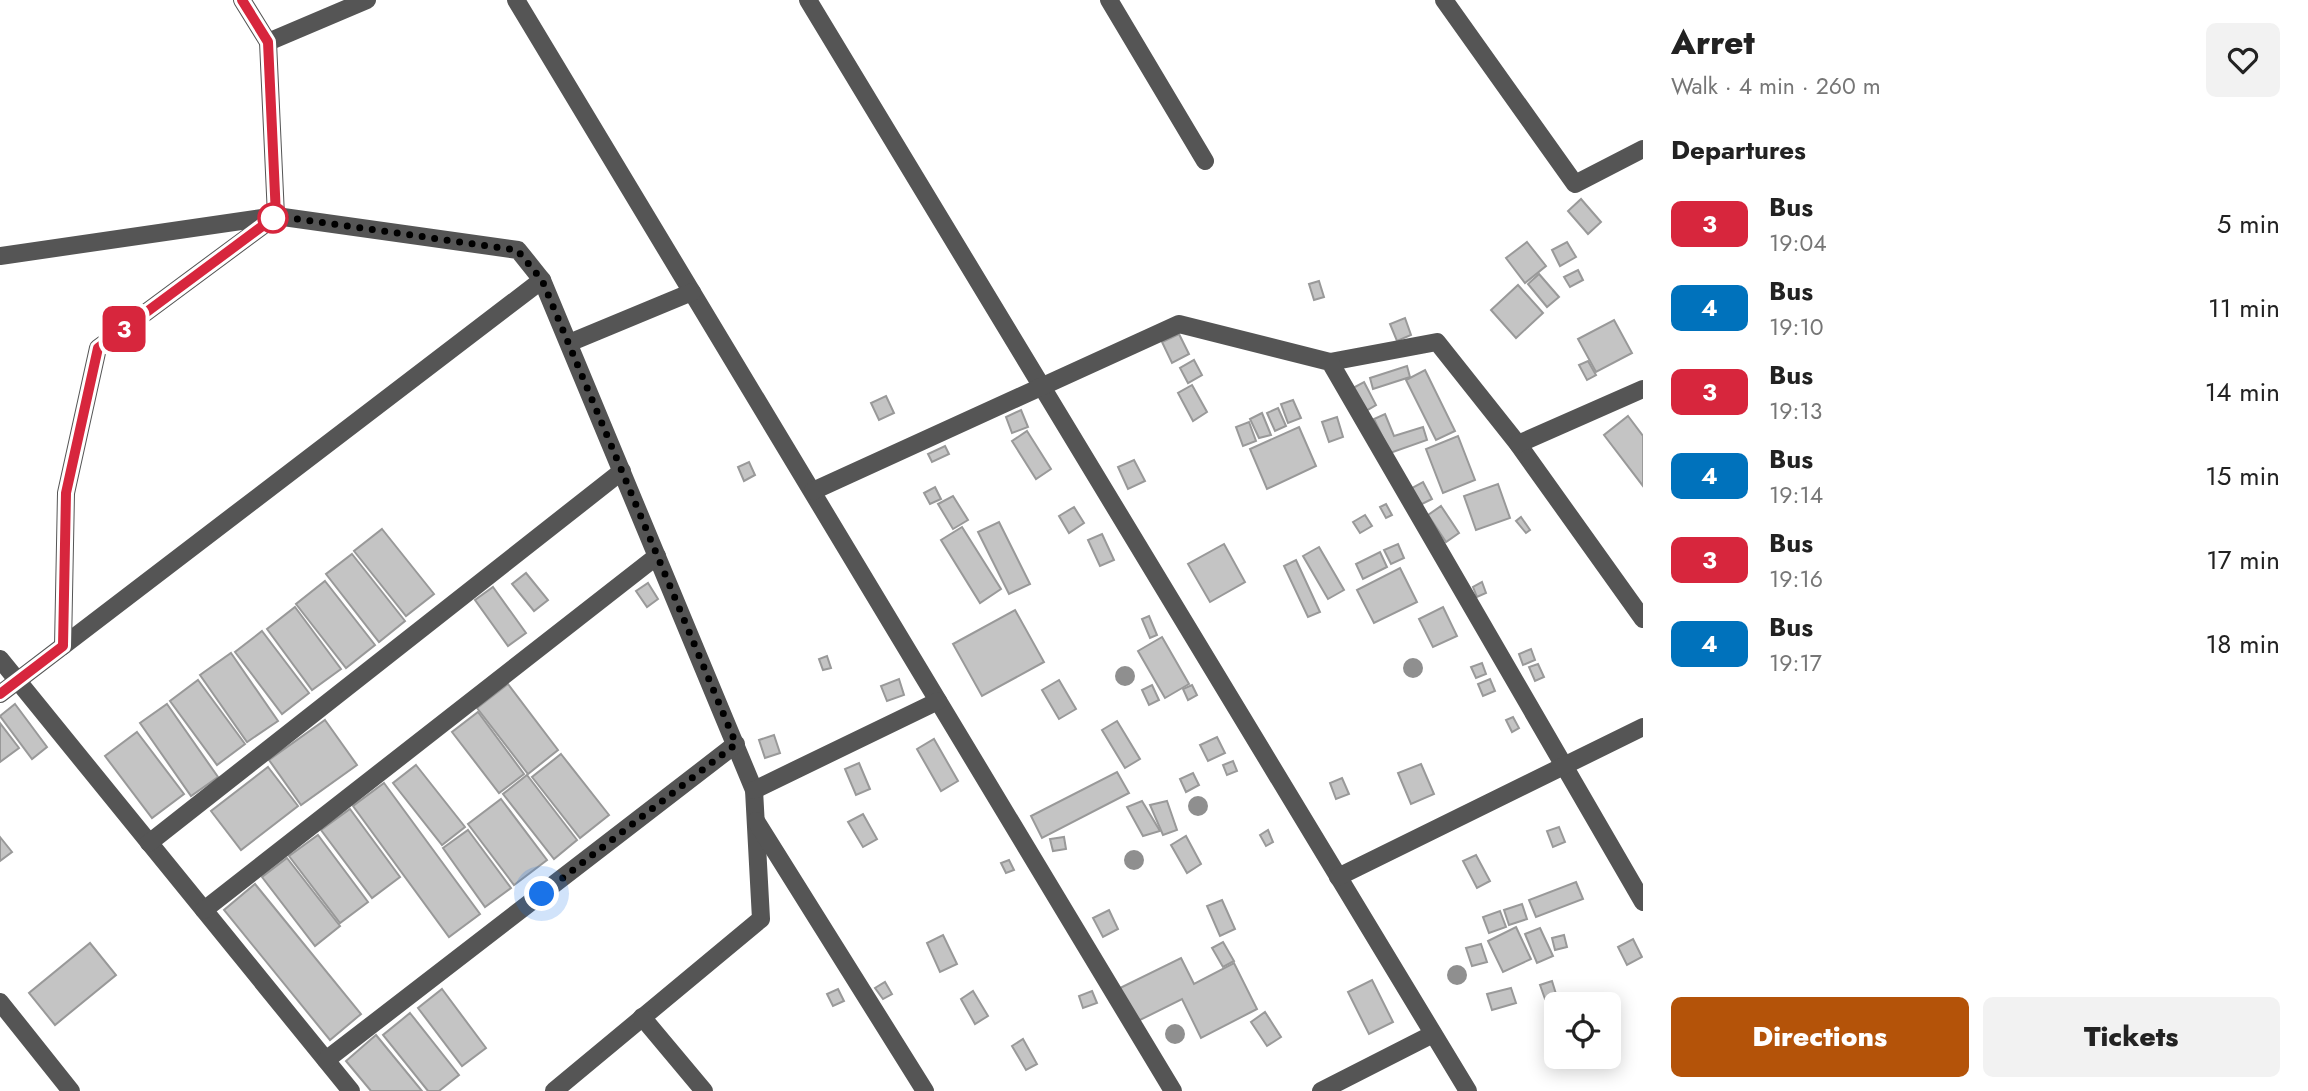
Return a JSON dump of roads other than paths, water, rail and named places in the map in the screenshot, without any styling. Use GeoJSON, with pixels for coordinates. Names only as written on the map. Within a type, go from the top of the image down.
{"type":"FeatureCollection","features":[{"type":"Feature","properties":{"kind":"street"},"geometry":{"type":"LineString","coordinates":[[242,0],[268,42],[276,216]]}},
{"type":"Feature","properties":{"kind":"street"},"geometry":{"type":"LineString","coordinates":[[268,42],[367,0]]}},
{"type":"Feature","properties":{"kind":"street"},"geometry":{"type":"LineString","coordinates":[[516,0],[1173,1091]]}},
{"type":"Feature","properties":{"kind":"street"},"geometry":{"type":"LineString","coordinates":[[808,0],[1468,1091]]}},
{"type":"Feature","properties":{"kind":"street"},"geometry":{"type":"LineString","coordinates":[[1109,0],[1205,161]]}},
{"type":"Feature","properties":{"kind":"street"},"geometry":{"type":"LineString","coordinates":[[1444,0],[1575,184],[1643,149]]}},
{"type":"Feature","properties":{"kind":"street"},"geometry":{"type":"LineString","coordinates":[[63,646],[66,493],[98,348],[276,216]]}},
{"type":"Feature","properties":{"kind":"street"},"geometry":{"type":"LineString","coordinates":[[0,256],[276,216],[517,250],[542,280],[754,790],[761,919],[554,1091]]}},
{"type":"Feature","properties":{"kind":"street"},"geometry":{"type":"LineString","coordinates":[[0,694],[542,280]]}},
{"type":"Feature","properties":{"kind":"street"},"geometry":{"type":"LineString","coordinates":[[569,343],[692,292]]}},
{"type":"Feature","properties":{"kind":"street"},"geometry":{"type":"LineString","coordinates":[[813,491],[1179,324],[1330,362],[1437,342],[1518,444],[1643,619]]}},
{"type":"Feature","properties":{"kind":"street"},"geometry":{"type":"LineString","coordinates":[[1330,362],[1643,902]]}},
{"type":"Feature","properties":{"kind":"street"},"geometry":{"type":"LineString","coordinates":[[1518,444],[1643,388]]}},
{"type":"Feature","properties":{"kind":"street"},"geometry":{"type":"LineString","coordinates":[[149,843],[622,471]]}},
{"type":"Feature","properties":{"kind":"street"},"geometry":{"type":"LineString","coordinates":[[204,911],[657,556]]}},
{"type":"Feature","properties":{"kind":"street"},"geometry":{"type":"LineString","coordinates":[[0,659],[352,1091]]}},
{"type":"Feature","properties":{"kind":"street"},"geometry":{"type":"LineString","coordinates":[[754,790],[939,701]]}},
{"type":"Feature","properties":{"kind":"street"},"geometry":{"type":"LineString","coordinates":[[1338,877],[1643,727]]}},
{"type":"Feature","properties":{"kind":"street"},"geometry":{"type":"LineString","coordinates":[[326,1060],[736,744]]}},
{"type":"Feature","properties":{"kind":"street"},"geometry":{"type":"LineString","coordinates":[[756,820],[925,1091]]}},
{"type":"Feature","properties":{"kind":"street"},"geometry":{"type":"LineString","coordinates":[[0,1002],[71,1091]]}},
{"type":"Feature","properties":{"kind":"street"},"geometry":{"type":"LineString","coordinates":[[642,1017],[704,1091]]}},
{"type":"Feature","properties":{"kind":"street"},"geometry":{"type":"LineString","coordinates":[[1321,1091],[1433,1034]]}}]}
